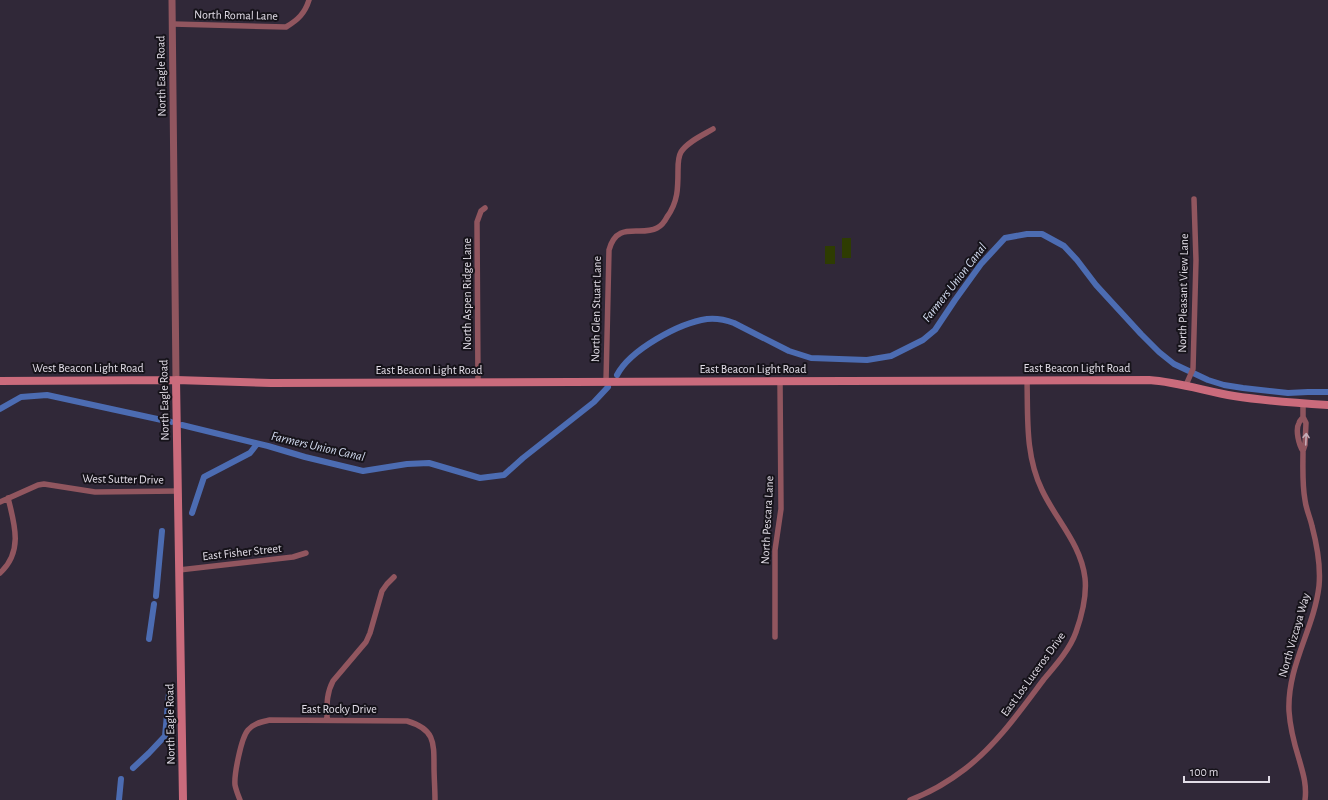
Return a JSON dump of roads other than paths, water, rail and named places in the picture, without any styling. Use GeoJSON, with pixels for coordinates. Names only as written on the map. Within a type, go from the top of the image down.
{"type":"FeatureCollection","features":[{"type":"Feature","properties":{"kind":"main road","name":"West Beacon Light Road"},"geometry":{"type":"LineString","coordinates":[[0,381],[176,380]]}},
{"type":"Feature","properties":{"kind":"main road","name":"East Beacon Light Road"},"geometry":{"type":"LineString","coordinates":[[176,380],[271,383],[1149,380],[1233,396],[1328,405]]}},
{"type":"Feature","properties":{"kind":"main road","name":"North Eagle Road"},"geometry":{"type":"LineString","coordinates":[[176,380],[183,800]]}},
{"type":"Feature","properties":{"kind":"street","name":"North Eagle Road"},"geometry":{"type":"LineString","coordinates":[[172,0],[176,380]]}},
{"type":"Feature","properties":{"kind":"street","name":"North Romal Lane"},"geometry":{"type":"LineString","coordinates":[[172,24],[286,27],[298,20],[307,9],[309,0]]}},
{"type":"Feature","properties":{"kind":"street","name":"North Glen Stuart Lane"},"geometry":{"type":"LineString","coordinates":[[606,382],[608,250],[610,243],[614,237],[627,231],[650,230],[656,228],[666,219],[676,201],[678,192],[678,161],[681,152],[689,144],[713,130]]}},
{"type":"Feature","properties":{"kind":"street","name":"North Pleasant View Lane"},"geometry":{"type":"LineString","coordinates":[[1186,386],[1192,372],[1196,260],[1194,199]]}},
{"type":"Feature","properties":{"kind":"street","name":"North Aspen Ridge Lane"},"geometry":{"type":"LineString","coordinates":[[478,382],[477,222],[481,211],[485,208]]}},
{"type":"Feature","properties":{"kind":"street","name":"East Los Luceros Drive"},"geometry":{"type":"LineString","coordinates":[[910,800],[943,784],[964,770],[1000,737],[1063,655],[1076,633],[1082,612],[1085,594],[1085,579],[1077,549],[1070,535],[1049,504],[1041,489],[1032,461],[1028,427],[1027,380]]}},
{"type":"Feature","properties":{"kind":"street","name":"North Pescara Lane"},"geometry":{"type":"LineString","coordinates":[[775,637],[775,550],[781,509],[780,381]]}},
{"type":"Feature","properties":{"kind":"street","name":"North Vizcaya Way"},"geometry":{"type":"LineString","coordinates":[[1303,403],[1303,417],[1298,423],[1298,438],[1299,445],[1303,451],[1303,486],[1305,500],[1319,558],[1319,585],[1315,609],[1309,630],[1300,648],[1295,664],[1290,692],[1289,711],[1293,737],[1306,782],[1305,800]]}},
{"type":"Feature","properties":{"kind":"street","name":"West Sutter Drive"},"geometry":{"type":"LineString","coordinates":[[0,502],[38,485],[44,484],[95,492],[178,491]]}},
{"type":"Feature","properties":{"kind":"street"},"geometry":{"type":"LineString","coordinates":[[0,573],[10,561],[16,543],[16,530],[8,498]]}},
{"type":"Feature","properties":{"kind":"street","name":"East Fisher Street"},"geometry":{"type":"LineString","coordinates":[[179,570],[293,557],[306,552]]}},
{"type":"Feature","properties":{"kind":"street"},"geometry":{"type":"LineString","coordinates":[[327,720],[327,697],[329,688],[369,637],[382,591],[386,584],[394,578]]}},
{"type":"Feature","properties":{"kind":"street","name":"East Rocky Drive"},"geometry":{"type":"LineString","coordinates":[[240,800],[235,784],[235,776],[242,739],[248,730],[253,726],[260,722],[270,720],[407,721],[418,724],[429,734],[434,744],[435,800]]}},
{"type":"Feature","properties":{"kind":"waterway","name":"Farmers Union Canal"},"geometry":{"type":"LineString","coordinates":[[617,375],[623,366],[633,356],[656,339],[683,326],[707,319],[734,323],[789,351],[811,358],[867,360],[891,356],[923,340],[935,330],[981,264],[1005,238],[1027,234],[1042,234],[1064,246],[1096,285],[1141,334],[1159,352],[1174,364],[1208,380],[1224,385],[1288,393],[1328,392]]}},
{"type":"Feature","properties":{"kind":"waterway","name":"Farmers Union Canal"},"geometry":{"type":"LineString","coordinates":[[182,425],[363,471],[407,464],[429,463],[480,478],[504,475],[523,458],[594,402],[608,387]]}},
{"type":"Feature","properties":{"kind":"waterway","name":"Farmers Union Canal"},"geometry":{"type":"LineString","coordinates":[[0,409],[21,397],[47,395],[171,422]]}},
{"type":"Feature","properties":{"kind":"waterway"},"geometry":{"type":"LineString","coordinates":[[192,513],[204,477],[250,453],[257,444]]}},
{"type":"Feature","properties":{"kind":"waterway"},"geometry":{"type":"LineString","coordinates":[[156,596],[162,531]]}},
{"type":"Feature","properties":{"kind":"waterway"},"geometry":{"type":"LineString","coordinates":[[149,639],[154,604]]}},
{"type":"Feature","properties":{"kind":"waterway"},"geometry":{"type":"LineString","coordinates":[[133,768],[165,736],[169,693]]}},
{"type":"Feature","properties":{"kind":"waterway"},"geometry":{"type":"LineString","coordinates":[[119,800],[121,779]]}}]}
